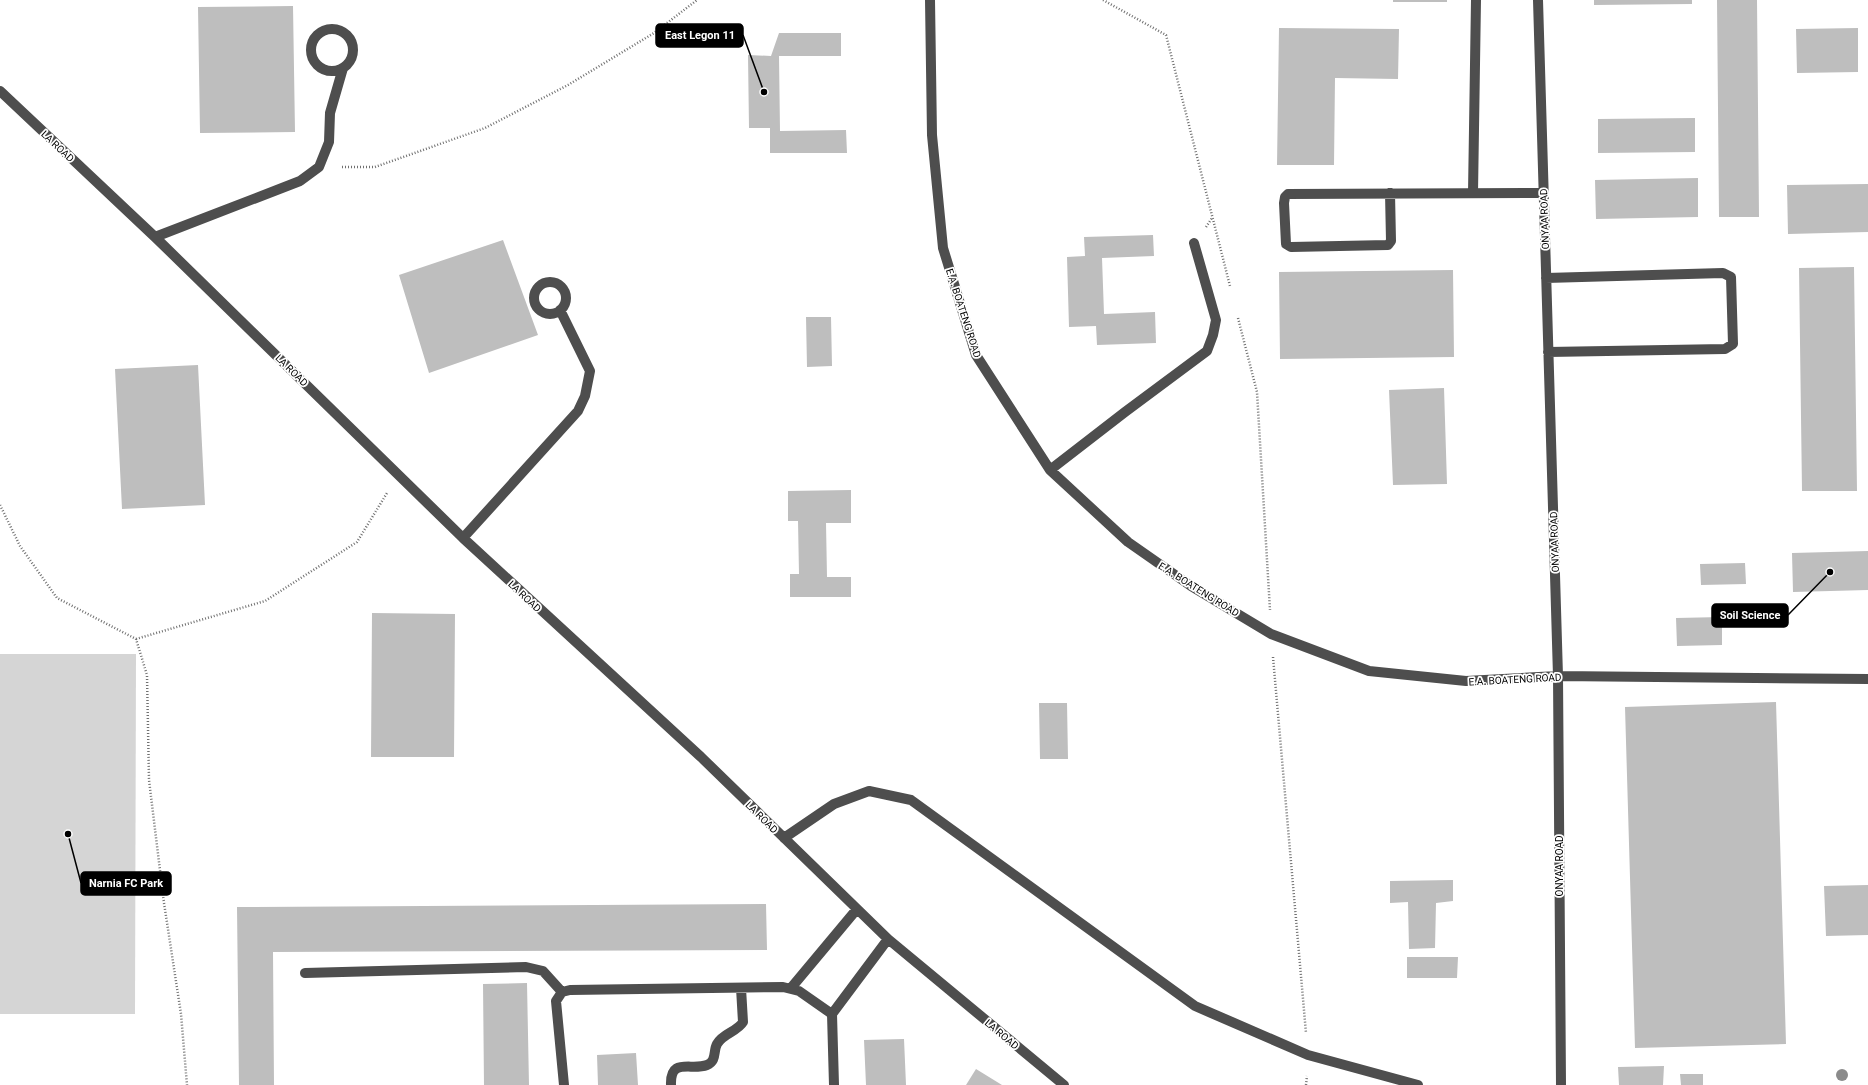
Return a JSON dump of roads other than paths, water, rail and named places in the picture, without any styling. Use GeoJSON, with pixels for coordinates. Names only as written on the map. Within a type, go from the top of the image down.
{"type":"FeatureCollection","features":[{"type":"Feature","properties":{"kind":"street","name":"E.A. BOATENG ROAD"},"geometry":{"type":"LineString","coordinates":[[930,0],[932,135],[943,248],[976,355],[1050,470],[1128,542],[1192,586],[1271,634],[1369,671],[1466,681],[1558,676],[1868,679]]}},
{"type":"Feature","properties":{"kind":"street"},"geometry":{"type":"LineString","coordinates":[[1473,193],[1476,0]]}},
{"type":"Feature","properties":{"kind":"street","name":"ONYAA ROAD"},"geometry":{"type":"LineString","coordinates":[[1538,0],[1558,676],[1561,1085]]}},
{"type":"Feature","properties":{"kind":"street"},"geometry":{"type":"LineString","coordinates":[[155,237],[300,181],[319,167],[329,142],[330,113],[343,68],[350,62],[353,54],[353,46],[350,38],[337,28],[328,28],[321,31],[314,37],[311,44],[311,53],[314,61],[320,67],[327,70],[343,68]]}},
{"type":"Feature","properties":{"kind":"street","name":"LA ROAD"},"geometry":{"type":"LineString","coordinates":[[0,91],[155,237],[463,538],[701,757],[888,939],[1064,1085]]}},
{"type":"Feature","properties":{"kind":"street"},"geometry":{"type":"LineString","coordinates":[[1390,193],[1391,241],[1388,245],[1291,247],[1286,244],[1284,203],[1285,197],[1288,194],[1390,193],[1543,193]]}},
{"type":"Feature","properties":{"kind":"street"},"geometry":{"type":"LineString","coordinates":[[1050,470],[1207,351],[1213,335],[1216,320],[1194,243]]}},
{"type":"Feature","properties":{"kind":"street"},"geometry":{"type":"LineString","coordinates":[[1546,278],[1723,273],[1731,277],[1733,344],[1725,349],[1548,352]]}},
{"type":"Feature","properties":{"kind":"street"},"geometry":{"type":"LineString","coordinates":[[463,538],[578,411],[586,396],[590,371],[560,310]]}},
{"type":"Feature","properties":{"kind":"street"},"geometry":{"type":"LineString","coordinates":[[784,838],[834,804],[869,792],[911,800],[1195,1006],[1308,1055],[1418,1085]]}},
{"type":"Feature","properties":{"kind":"street"},"geometry":{"type":"LineString","coordinates":[[791,988],[857,909]]}},
{"type":"Feature","properties":{"kind":"street"},"geometry":{"type":"LineString","coordinates":[[834,1085],[832,1014],[888,939]]}},
{"type":"Feature","properties":{"kind":"street"},"geometry":{"type":"LineString","coordinates":[[305,973],[526,967],[543,971],[562,992]]}},
{"type":"Feature","properties":{"kind":"street"},"geometry":{"type":"LineString","coordinates":[[671,1085],[670,1075],[679,1067],[708,1065],[714,1059],[716,1045],[723,1037],[740,1026],[743,1022],[741,988]]}},
{"type":"Feature","properties":{"kind":"street"},"geometry":{"type":"LineString","coordinates":[[564,1085],[556,1001],[562,992],[570,990],[791,988],[799,990],[832,1014]]}},
{"type":"Feature","properties":{"kind":"place","name":"East Legon 11"},"geometry":{"type":"Point","coordinates":[764,92]}},
{"type":"Feature","properties":{"kind":"place","name":"Soil Science"},"geometry":{"type":"Point","coordinates":[1830,572]}},
{"type":"Feature","properties":{"kind":"place","name":"Narnia FC Park"},"geometry":{"type":"Point","coordinates":[68,834]}}]}
